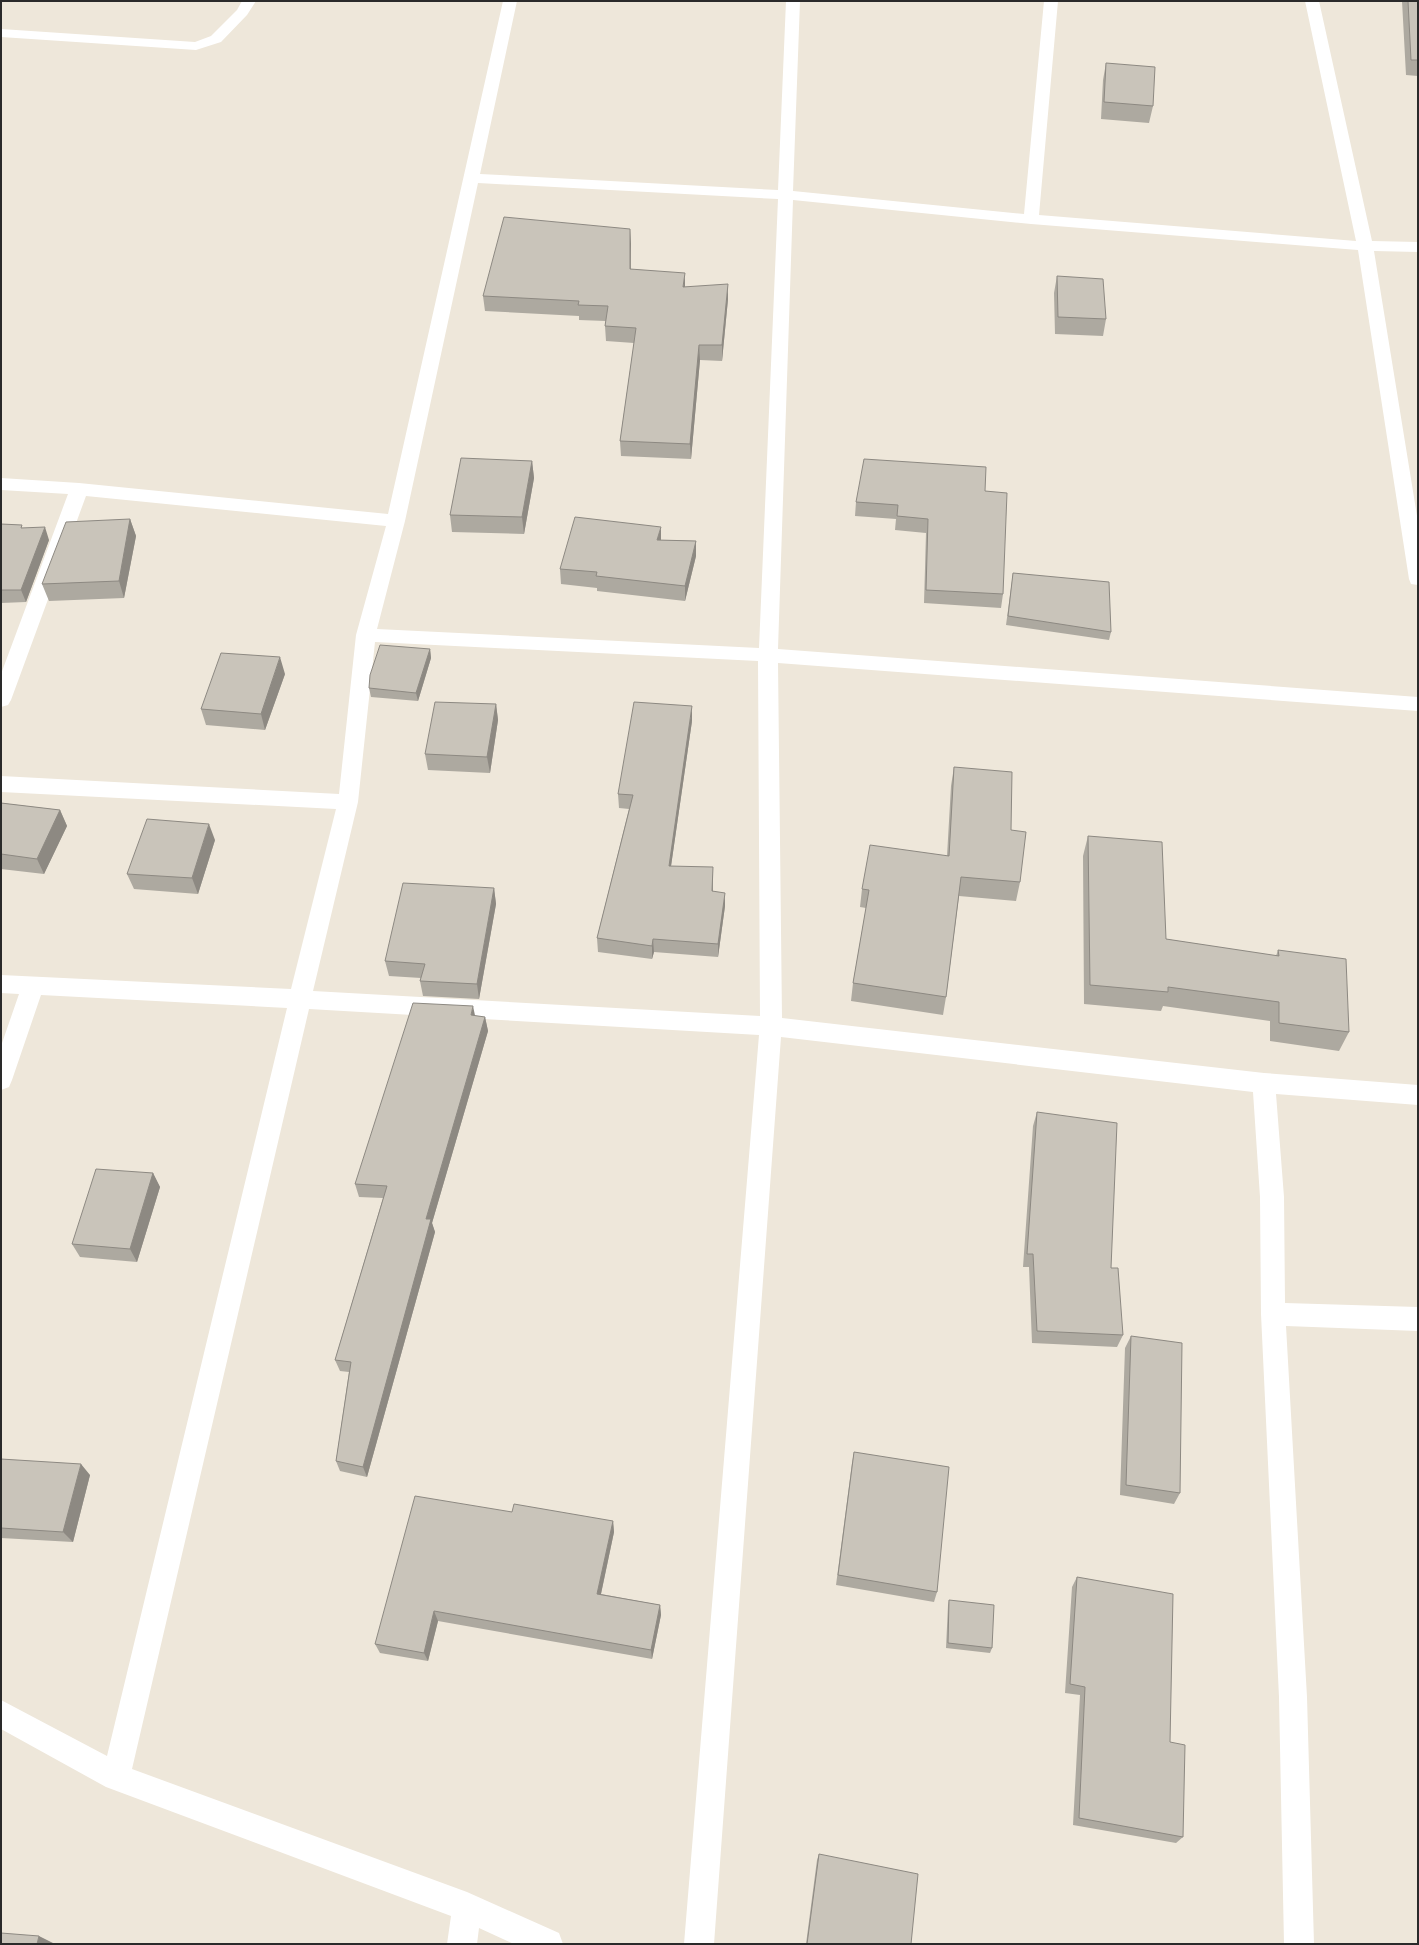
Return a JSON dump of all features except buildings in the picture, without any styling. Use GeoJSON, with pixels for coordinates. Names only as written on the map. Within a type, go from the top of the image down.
{"type":"FeatureCollection","features":[{"type":"Feature","properties":{"kind":"street"},"geometry":{"type":"LineString","coordinates":[[1,33],[196,46],[216,39],[242,12],[249,1]]}},
{"type":"Feature","properties":{"kind":"street"},"geometry":{"type":"LineString","coordinates":[[116,1777],[348,802],[366,635],[396,521],[510,1]]}},
{"type":"Feature","properties":{"kind":"street"},"geometry":{"type":"LineString","coordinates":[[699,1944],[771,1026],[768,655],[793,1]]}},
{"type":"Feature","properties":{"kind":"street"},"geometry":{"type":"LineString","coordinates":[[1031,219],[1051,1]]}},
{"type":"Feature","properties":{"kind":"street"},"geometry":{"type":"LineString","coordinates":[[1312,1],[1365,246],[1418,579]]}},
{"type":"Feature","properties":{"kind":"street"},"geometry":{"type":"LineString","coordinates":[[471,178],[785,195],[1031,219],[1365,246],[1418,247]]}},
{"type":"Feature","properties":{"kind":"street"},"geometry":{"type":"LineString","coordinates":[[1,484],[79,489],[396,521]]}},
{"type":"Feature","properties":{"kind":"street"},"geometry":{"type":"LineString","coordinates":[[1,700],[79,489]]}},
{"type":"Feature","properties":{"kind":"street"},"geometry":{"type":"LineString","coordinates":[[366,635],[768,655],[1418,704]]}},
{"type":"Feature","properties":{"kind":"street"},"geometry":{"type":"LineString","coordinates":[[1,784],[348,802]]}},
{"type":"Feature","properties":{"kind":"street"},"geometry":{"type":"LineString","coordinates":[[1,984],[504,1009],[771,1026],[1264,1083],[1418,1095]]}},
{"type":"Feature","properties":{"kind":"street"},"geometry":{"type":"LineString","coordinates":[[1,1080],[33,985]]}},
{"type":"Feature","properties":{"kind":"street"},"geometry":{"type":"LineString","coordinates":[[1264,1083],[1272,1197],[1273,1314],[1293,1697],[1299,1944]]}},
{"type":"Feature","properties":{"kind":"street"},"geometry":{"type":"LineString","coordinates":[[1273,1314],[1418,1319]]}},
{"type":"Feature","properties":{"kind":"street"},"geometry":{"type":"LineString","coordinates":[[1,1714],[116,1777],[467,1907],[548,1944]]}},
{"type":"Feature","properties":{"kind":"street"},"geometry":{"type":"LineString","coordinates":[[462,1944],[467,1907]]}}]}
